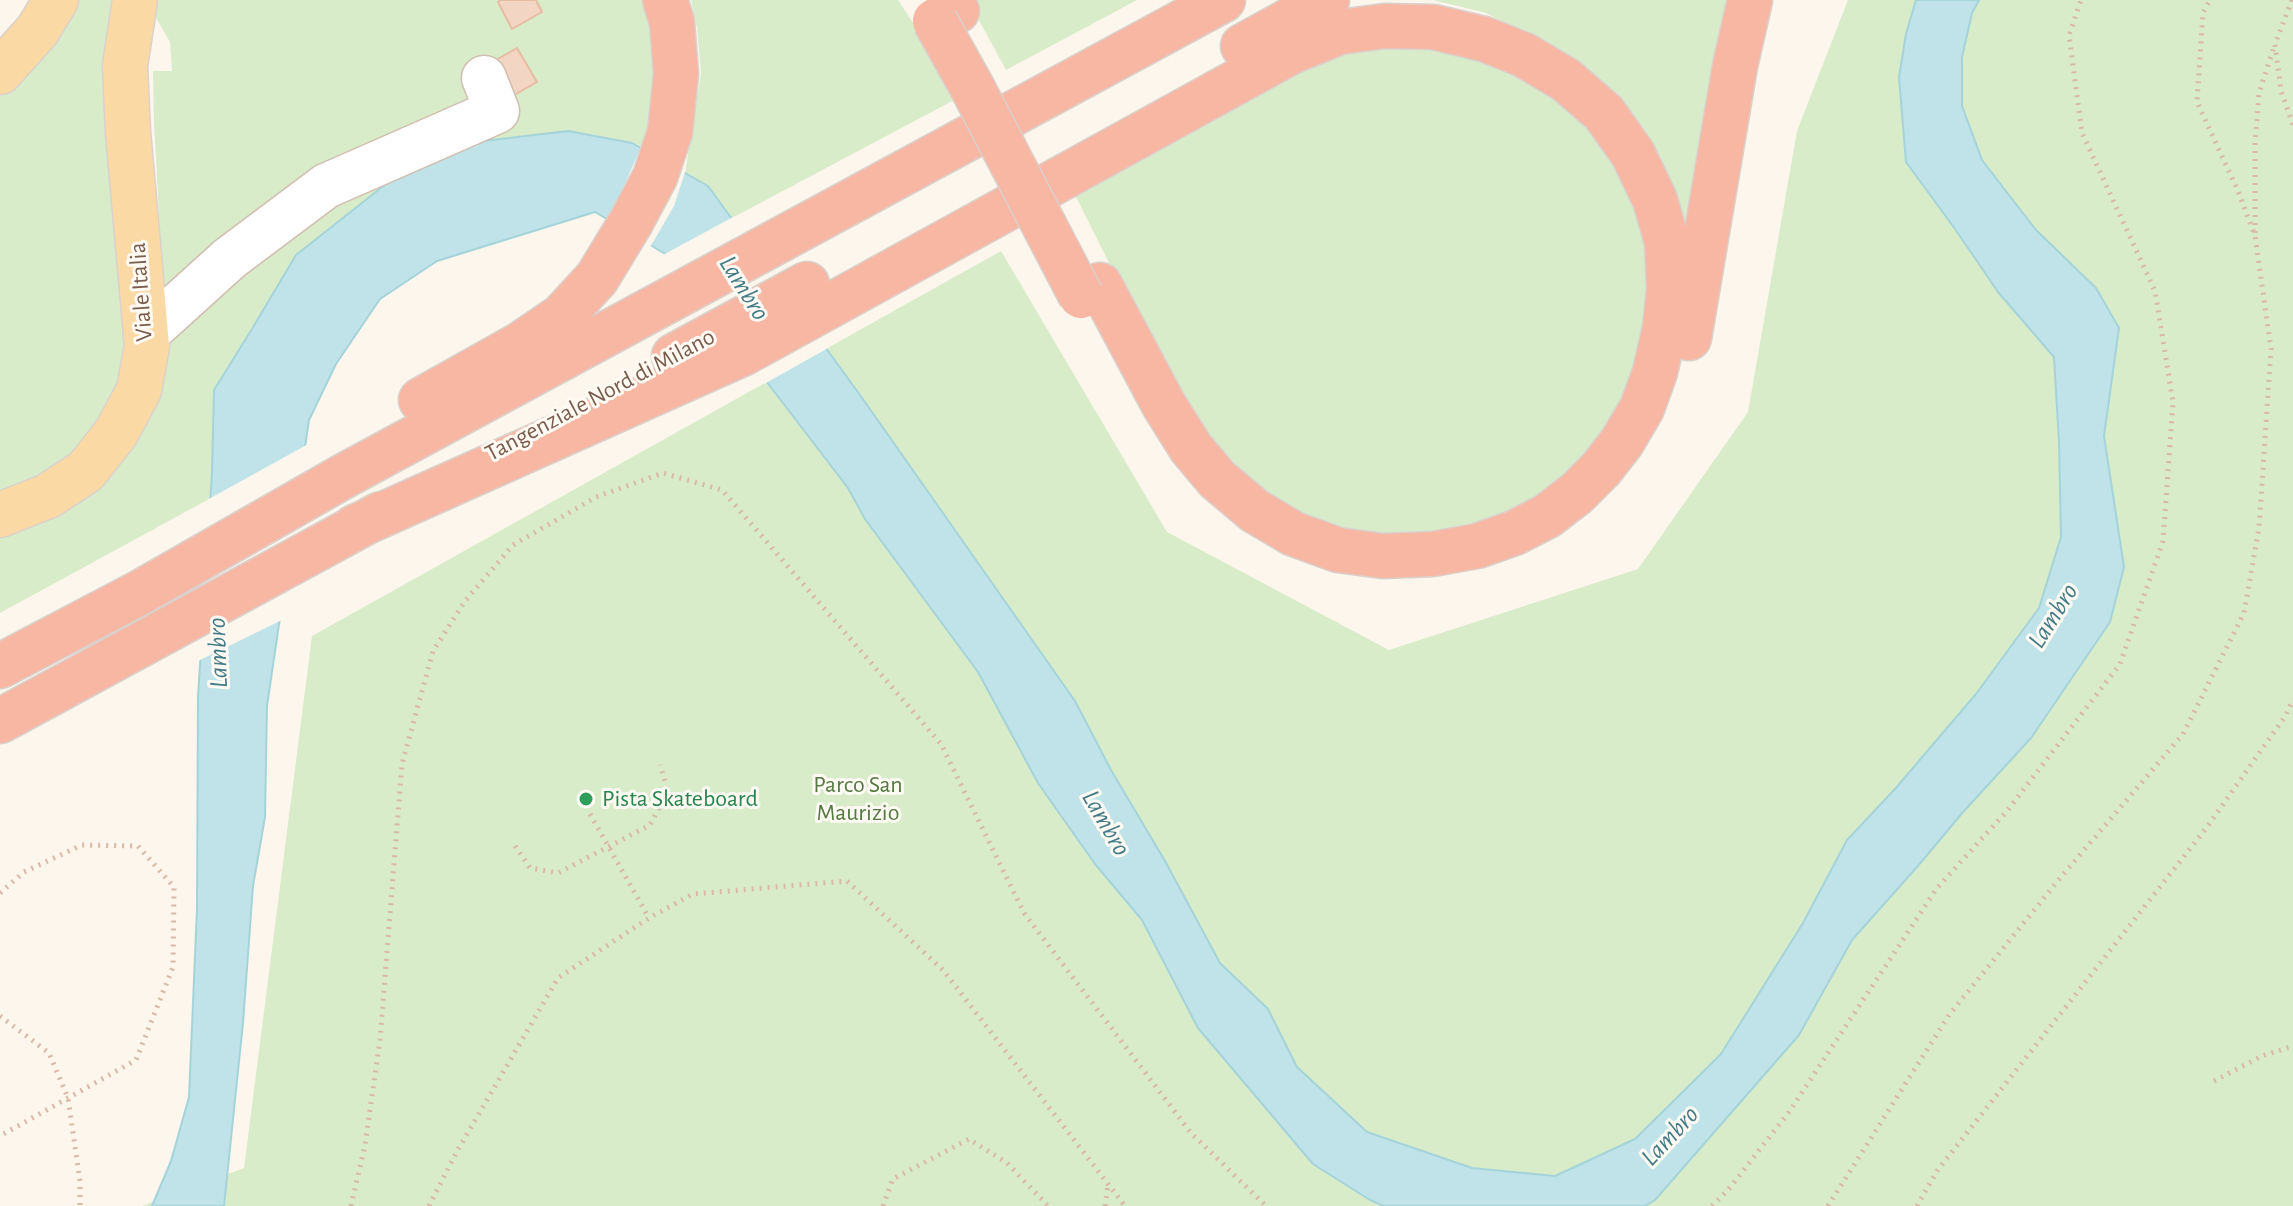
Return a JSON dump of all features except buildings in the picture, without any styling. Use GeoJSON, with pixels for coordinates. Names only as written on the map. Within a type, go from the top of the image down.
{"type":"FeatureCollection","features":[{"type":"Feature","properties":{"kind":"highway"},"geometry":{"type":"LineString","coordinates":[[338,462],[562,316],[597,278],[655,177],[670,132],[676,74],[672,22],[665,0]]}},
{"type":"Feature","properties":{"kind":"highway","name":"Tangenziale Nord di Milano"},"geometry":{"type":"LineString","coordinates":[[0,666],[131,583],[338,462],[670,299],[1223,0]]}},
{"type":"Feature","properties":{"kind":"highway"},"geometry":{"type":"LineString","coordinates":[[0,721],[355,527],[705,355],[744,353],[829,288],[1327,0]]}},
{"type":"Feature","properties":{"kind":"highway"},"geometry":{"type":"LineString","coordinates":[[941,8],[993,75],[1143,417],[1173,463],[1204,497],[1243,530],[1282,555],[1327,571],[1370,579],[1410,580],[1486,568],[1559,535],[1592,511],[1641,455],[1662,421],[1688,350],[1735,66],[1750,0]]}},
{"type":"Feature","properties":{"kind":"highway"},"geometry":{"type":"LineString","coordinates":[[829,288],[1291,52],[1340,32],[1385,26],[1433,27],[1484,39],[1524,55],[1566,80],[1604,113],[1633,154],[1655,200],[1667,242],[1669,288],[1665,328],[1655,372],[1642,408],[1622,442],[1577,493],[1547,516],[1477,546],[1433,554],[1383,556],[1338,550],[1294,534],[1255,511],[1217,479],[1191,448],[1090,291]]}},
{"type":"Feature","properties":{"kind":"highway"},"geometry":{"type":"LineString","coordinates":[[0,654],[131,583]]}},
{"type":"Feature","properties":{"kind":"main road"},"geometry":{"type":"LineString","coordinates":[[0,72],[37,31],[56,0]]}},
{"type":"Feature","properties":{"kind":"main road","name":"Viale Italia"},"geometry":{"type":"LineString","coordinates":[[0,515],[48,496],[86,471],[116,433],[139,390],[147,346],[125,66],[135,0]]}},
{"type":"Feature","properties":{"kind":"lane"},"geometry":{"type":"LineString","coordinates":[[146,334],[230,258],[326,186],[497,111],[484,78]]}},
{"type":"Feature","properties":{"kind":"path"},"geometry":{"type":"LineString","coordinates":[[1712,1206],[1789,1112],[1937,888],[2007,811],[2120,664],[2163,541],[2173,402],[2155,291],[2082,133],[2069,35],[2081,0]]}},
{"type":"Feature","properties":{"kind":"path"},"geometry":{"type":"LineString","coordinates":[[2210,0],[2203,13],[2197,102],[2255,236]]}},
{"type":"Feature","properties":{"kind":"path"},"geometry":{"type":"LineString","coordinates":[[1828,1206],[1949,1015],[2183,734],[2244,613],[2259,528],[2271,349],[2255,236],[2255,143],[2259,93],[2292,0]]}},
{"type":"Feature","properties":{"kind":"path"},"geometry":{"type":"LineString","coordinates":[[2275,44],[2281,91],[2293,125]]}},
{"type":"Feature","properties":{"kind":"path"},"geometry":{"type":"LineString","coordinates":[[351,1206],[365,1145],[380,1040],[402,764],[433,651],[465,601],[513,545],[596,497],[663,473],[722,490],[941,744],[1024,913],[1191,1133],[1266,1206]]}},
{"type":"Feature","properties":{"kind":"path"},"geometry":{"type":"LineString","coordinates":[[1917,1206],[1937,1171],[2207,827],[2286,715],[2293,699]]}},
{"type":"Feature","properties":{"kind":"path"},"geometry":{"type":"LineString","coordinates":[[515,846],[530,868],[558,873],[650,825],[668,791],[660,765]]}},
{"type":"Feature","properties":{"kind":"path"},"geometry":{"type":"LineString","coordinates":[[590,814],[649,918]]}},
{"type":"Feature","properties":{"kind":"path"},"geometry":{"type":"LineString","coordinates":[[0,893],[24,872],[82,845],[138,846],[174,887],[173,967],[136,1060],[0,1136]]}},
{"type":"Feature","properties":{"kind":"path"},"geometry":{"type":"LineString","coordinates":[[429,1206],[456,1153],[558,978],[649,918],[693,894],[847,881],[943,970],[1125,1206]]}},
{"type":"Feature","properties":{"kind":"path"},"geometry":{"type":"LineString","coordinates":[[0,1016],[49,1053],[68,1098],[80,1181],[80,1206]]}},
{"type":"Feature","properties":{"kind":"path"},"geometry":{"type":"LineString","coordinates":[[2214,1081],[2262,1056],[2293,1046]]}},
{"type":"Feature","properties":{"kind":"path"},"geometry":{"type":"LineString","coordinates":[[883,1206],[893,1179],[969,1139],[1007,1163],[1048,1206]]}},
{"type":"Feature","properties":{"kind":"path"},"geometry":{"type":"LineString","coordinates":[[1105,1206],[1108,1184]]}},
{"type":"Feature","properties":{"kind":"green space"},"geometry":{"type":"Polygon","coordinates":[[[70,0],[121,0],[130,310],[123,388],[77,457],[0,502],[0,89],[70,0]]]}},
{"type":"Feature","properties":{"kind":"green space"},"geometry":{"type":"Polygon","coordinates":[[[159,0],[652,0],[663,56],[651,126],[641,148],[632,143],[252,329],[214,390],[211,498],[0,613],[0,528],[80,498],[112,475],[136,444],[160,391],[163,284],[153,71],[172,71],[170,42],[155,16],[159,0]]]}},
{"type":"Feature","properties":{"kind":"green space"},"geometry":{"type":"Polygon","coordinates":[[[691,0],[898,0],[956,99],[732,218],[708,186],[685,173],[701,73],[691,0]]]}},
{"type":"Feature","properties":{"kind":"green space"},"geometry":{"type":"Polygon","coordinates":[[[968,0],[1137,0],[1006,70],[968,0]]]}},
{"type":"Feature","properties":{"kind":"green space"},"geometry":{"type":"Polygon","coordinates":[[[1433,0],[1731,0],[1691,220],[1682,218],[1549,46],[1486,13],[1433,0]]]}},
{"type":"Feature","properties":{"kind":"green space","name":"Parco San Maurizio"},"geometry":{"type":"Polygon","coordinates":[[[1848,0],[2293,0],[2293,1206],[142,1206],[244,1168],[312,636],[1001,251],[1167,532],[1389,650],[1638,569],[1748,412],[1797,131],[1848,0]]]}},
{"type":"Feature","properties":{"kind":"green space"},"geometry":{"type":"Polygon","coordinates":[[[1420,40],[1538,80],[1602,139],[1656,248],[1646,363],[1606,437],[1514,522],[1403,537],[1351,533],[1299,515],[1257,486],[1224,457],[1184,401],[1073,191],[1324,56],[1420,40]]]}},
{"type":"Feature","properties":{"kind":"water","name":"Lambro"},"geometry":{"type":"Polygon","coordinates":[[[1916,0],[1979,0],[1972,13],[1962,57],[1962,106],[1982,160],[2036,230],[2096,288],[2119,328],[2104,436],[2124,567],[2110,622],[2031,738],[1852,940],[1799,1035],[1655,1200],[1645,1206],[1384,1206],[1313,1164],[1198,1028],[1142,920],[1095,864],[1038,783],[978,672],[865,519],[848,488],[672,258],[595,212],[437,261],[380,299],[336,364],[309,420],[267,706],[265,817],[253,886],[243,1023],[224,1206],[152,1206],[171,1161],[189,1097],[197,909],[198,697],[214,390],[296,255],[391,180],[475,142],[568,131],[632,143],[708,186],[860,395],[1075,701],[1220,963],[1268,1009],[1297,1067],[1367,1132],[1472,1168],[1555,1176],[1635,1139],[1721,1054],[1803,923],[1847,840],[1976,694],[2039,608],[2061,537],[2054,357],[1998,292],[1906,162],[1899,77],[1906,34],[1916,0]]]}},
{"type":"Feature","properties":{"kind":"pier"},"geometry":{"type":"Polygon","coordinates":[[[642,145],[686,169],[674,206],[649,249],[607,224],[642,145]]]}},
{"type":"Feature","properties":{"kind":"pier"},"geometry":{"type":"Polygon","coordinates":[[[735,216],[830,347],[764,384],[669,261],[661,256],[735,216]]]}},
{"type":"Feature","properties":{"kind":"pier"},"geometry":{"type":"Polygon","coordinates":[[[310,443],[284,619],[196,662],[207,500],[310,443]]]}},
{"type":"Feature","properties":{"kind":"place","name":"Pista Skateboard"},"geometry":{"type":"Point","coordinates":[586,799]}}]}
